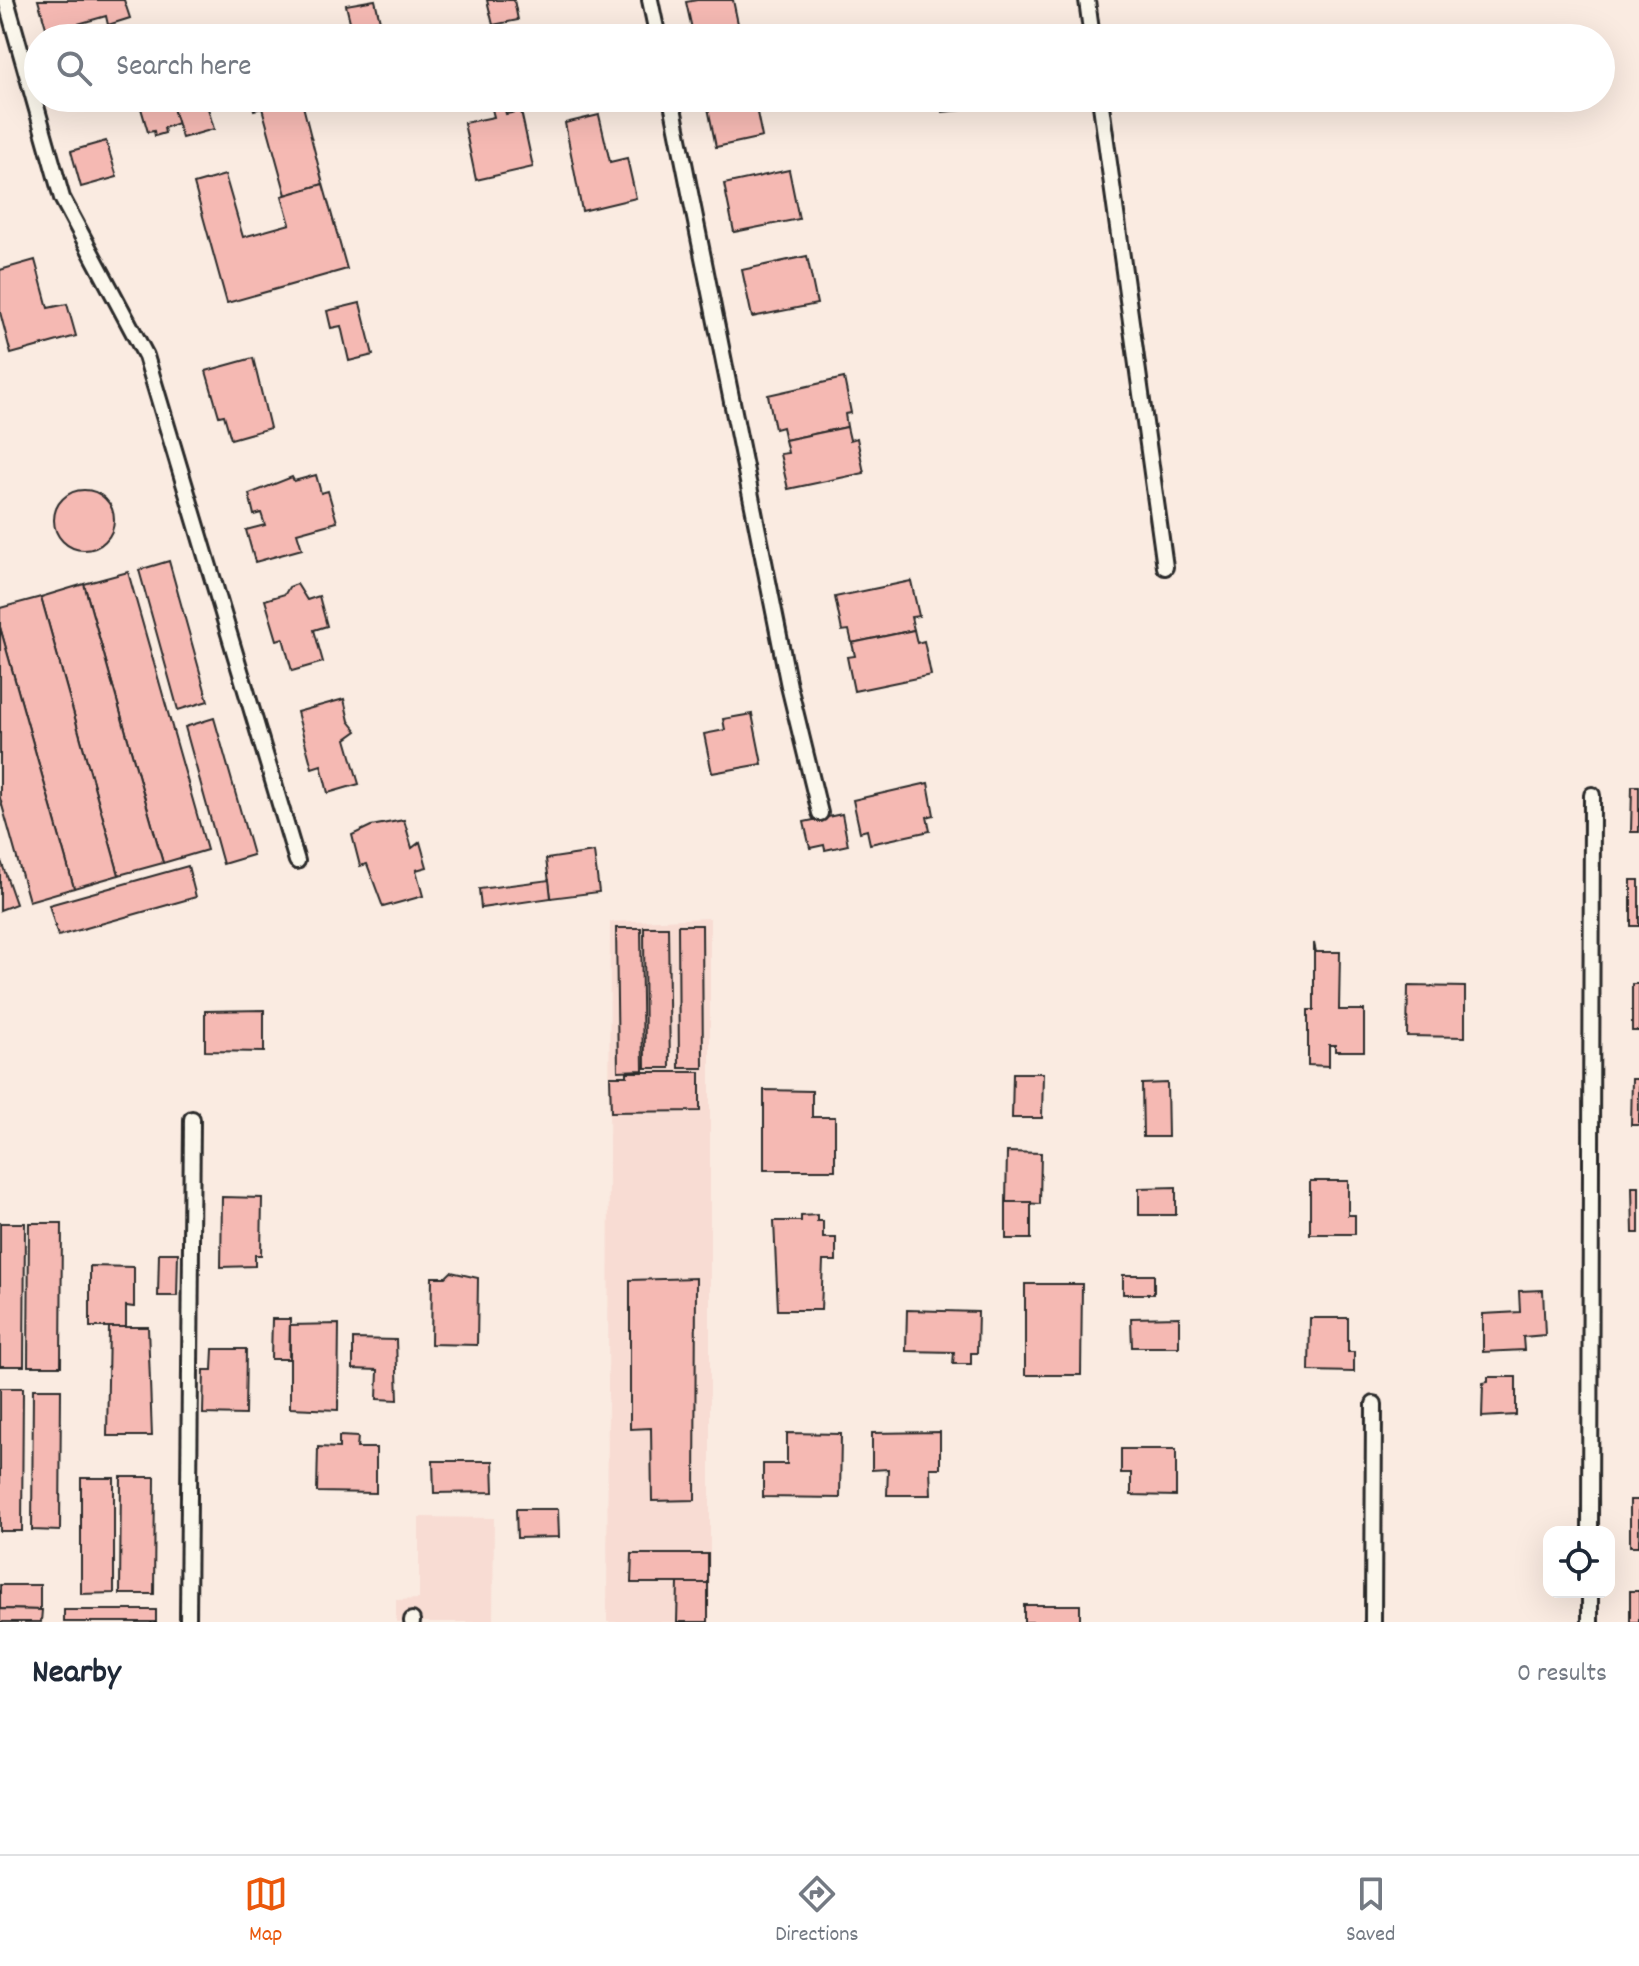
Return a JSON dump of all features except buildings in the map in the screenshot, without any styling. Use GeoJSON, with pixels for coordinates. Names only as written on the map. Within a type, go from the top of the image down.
{"type":"FeatureCollection","features":[{"type":"Feature","properties":{"kind":"lane"},"geometry":{"type":"LineString","coordinates":[[6,0],[24,64]]}},
{"type":"Feature","properties":{"kind":"lane"},"geometry":{"type":"LineString","coordinates":[[650,0],[655,24]]}},
{"type":"Feature","properties":{"kind":"lane"},"geometry":{"type":"LineString","coordinates":[[1087,0],[1090,24]]}},
{"type":"Feature","properties":{"kind":"lane"},"geometry":{"type":"LineString","coordinates":[[38,112],[62,198],[146,356],[297,861]]}},
{"type":"Feature","properties":{"kind":"lane"},"geometry":{"type":"LineString","coordinates":[[674,112],[789,686],[820,813]]}},
{"type":"Feature","properties":{"kind":"lane"},"geometry":{"type":"LineString","coordinates":[[1102,112],[1165,567]]}},
{"type":"Feature","properties":{"kind":"lane"},"geometry":{"type":"LineString","coordinates":[[1590,1526],[1592,795]]}},
{"type":"Feature","properties":{"kind":"lane"},"geometry":{"type":"LineString","coordinates":[[188,1622],[192,1119]]}},
{"type":"Feature","properties":{"kind":"lane"},"geometry":{"type":"LineString","coordinates":[[1373,1622],[1374,1404]]}},
{"type":"Feature","properties":{"kind":"lane"},"geometry":{"type":"LineString","coordinates":[[1590,1598],[1590,1622]]}},
{"type":"Feature","properties":{"kind":"shaded area"},"geometry":{"type":"Polygon","coordinates":[[[710,918],[710,1622],[607,1622],[610,922],[710,918]]]}},
{"type":"Feature","properties":{"kind":"shaded area"},"geometry":{"type":"Polygon","coordinates":[[[419,1517],[494,1518],[493,1622],[396,1622],[396,1600],[419,1599],[419,1517]]]}}]}
